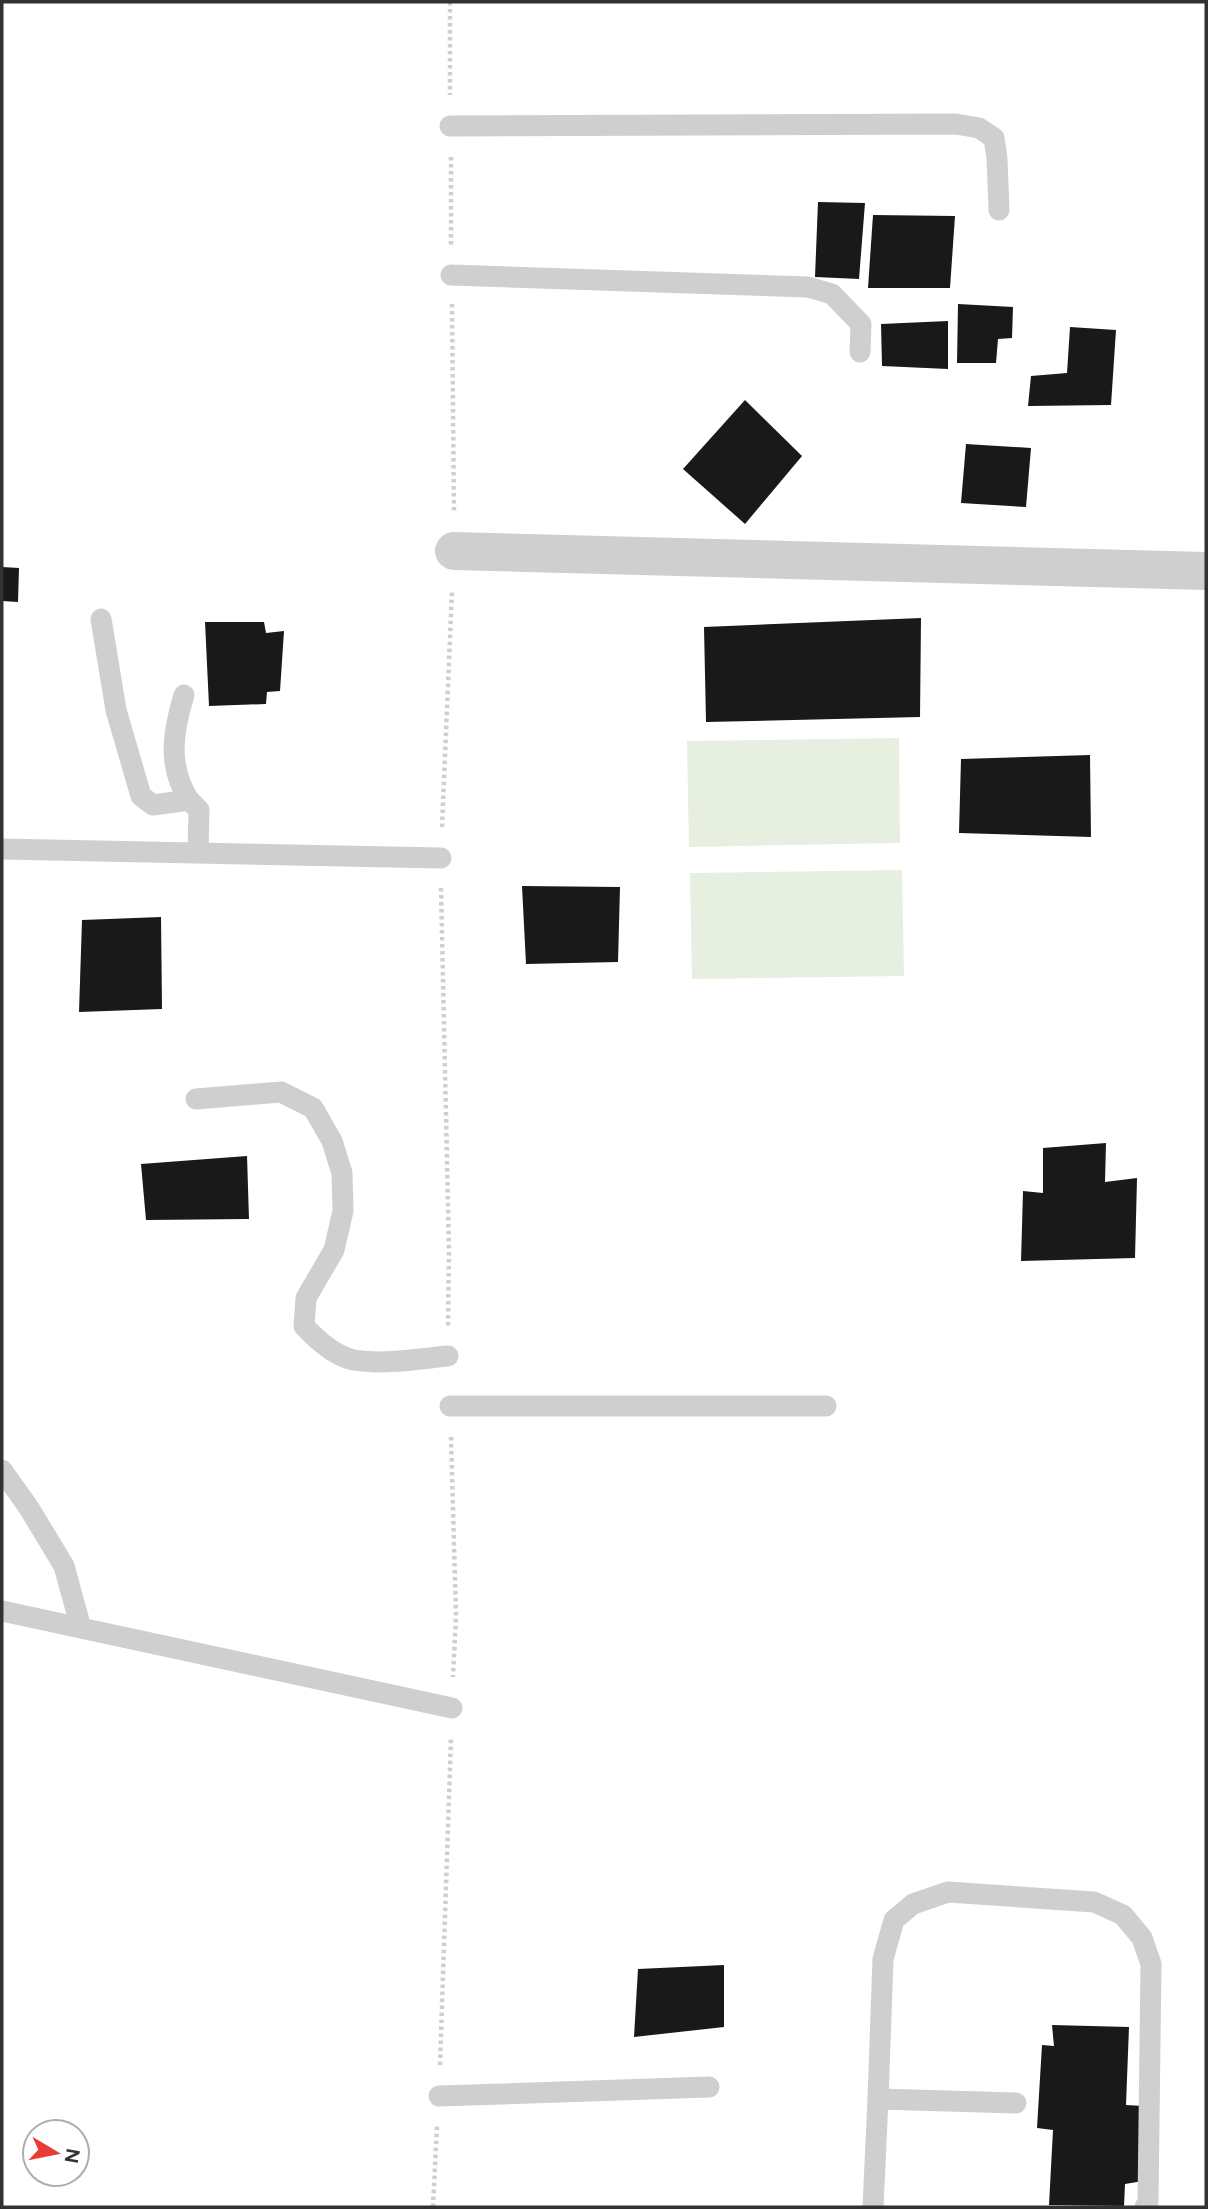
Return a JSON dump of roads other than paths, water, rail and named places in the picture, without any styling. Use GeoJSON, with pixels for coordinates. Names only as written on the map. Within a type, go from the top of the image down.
{"type":"FeatureCollection","features":[{"type":"Feature","properties":{"kind":"street"},"geometry":{"type":"LineString","coordinates":[[454,551],[1206,571]]}},
{"type":"Feature","properties":{"kind":"lane"},"geometry":{"type":"LineString","coordinates":[[450,126],[956,124],[979,128],[994,138],[999,210]]}},
{"type":"Feature","properties":{"kind":"lane"},"geometry":{"type":"LineString","coordinates":[[451,275],[808,286],[832,294],[861,324],[860,352]]}},
{"type":"Feature","properties":{"kind":"lane"},"geometry":{"type":"LineString","coordinates":[[101,619],[116,710],[141,796],[152,806],[189,800]]}},
{"type":"Feature","properties":{"kind":"lane"},"geometry":{"type":"LineString","coordinates":[[184,695],[175,726],[173,758],[180,786],[199,810],[198,852]]}},
{"type":"Feature","properties":{"kind":"lane"},"geometry":{"type":"LineString","coordinates":[[2,849],[441,858]]}},
{"type":"Feature","properties":{"kind":"lane"},"geometry":{"type":"LineString","coordinates":[[196,1099],[281,1092],[313,1108],[332,1141],[342,1173],[343,1211],[334,1250],[306,1298],[304,1326],[322,1345],[352,1360],[391,1361],[448,1356]]}},
{"type":"Feature","properties":{"kind":"lane"},"geometry":{"type":"LineString","coordinates":[[450,1406],[826,1406]]}},
{"type":"Feature","properties":{"kind":"lane"},"geometry":{"type":"LineString","coordinates":[[2,1470],[64,1566],[81,1628]]}},
{"type":"Feature","properties":{"kind":"lane"},"geometry":{"type":"LineString","coordinates":[[2,1611],[452,1708]]}},
{"type":"Feature","properties":{"kind":"lane"},"geometry":{"type":"LineString","coordinates":[[873,2207],[883,1959],[894,1920],[913,1904],[948,1892],[1094,1902],[1123,1915],[1142,1938],[1151,1964],[1148,2202],[1145,2207]]}},
{"type":"Feature","properties":{"kind":"lane"},"geometry":{"type":"LineString","coordinates":[[439,2096],[709,2087]]}},
{"type":"Feature","properties":{"kind":"lane"},"geometry":{"type":"LineString","coordinates":[[878,2099],[1016,2103]]}}]}
